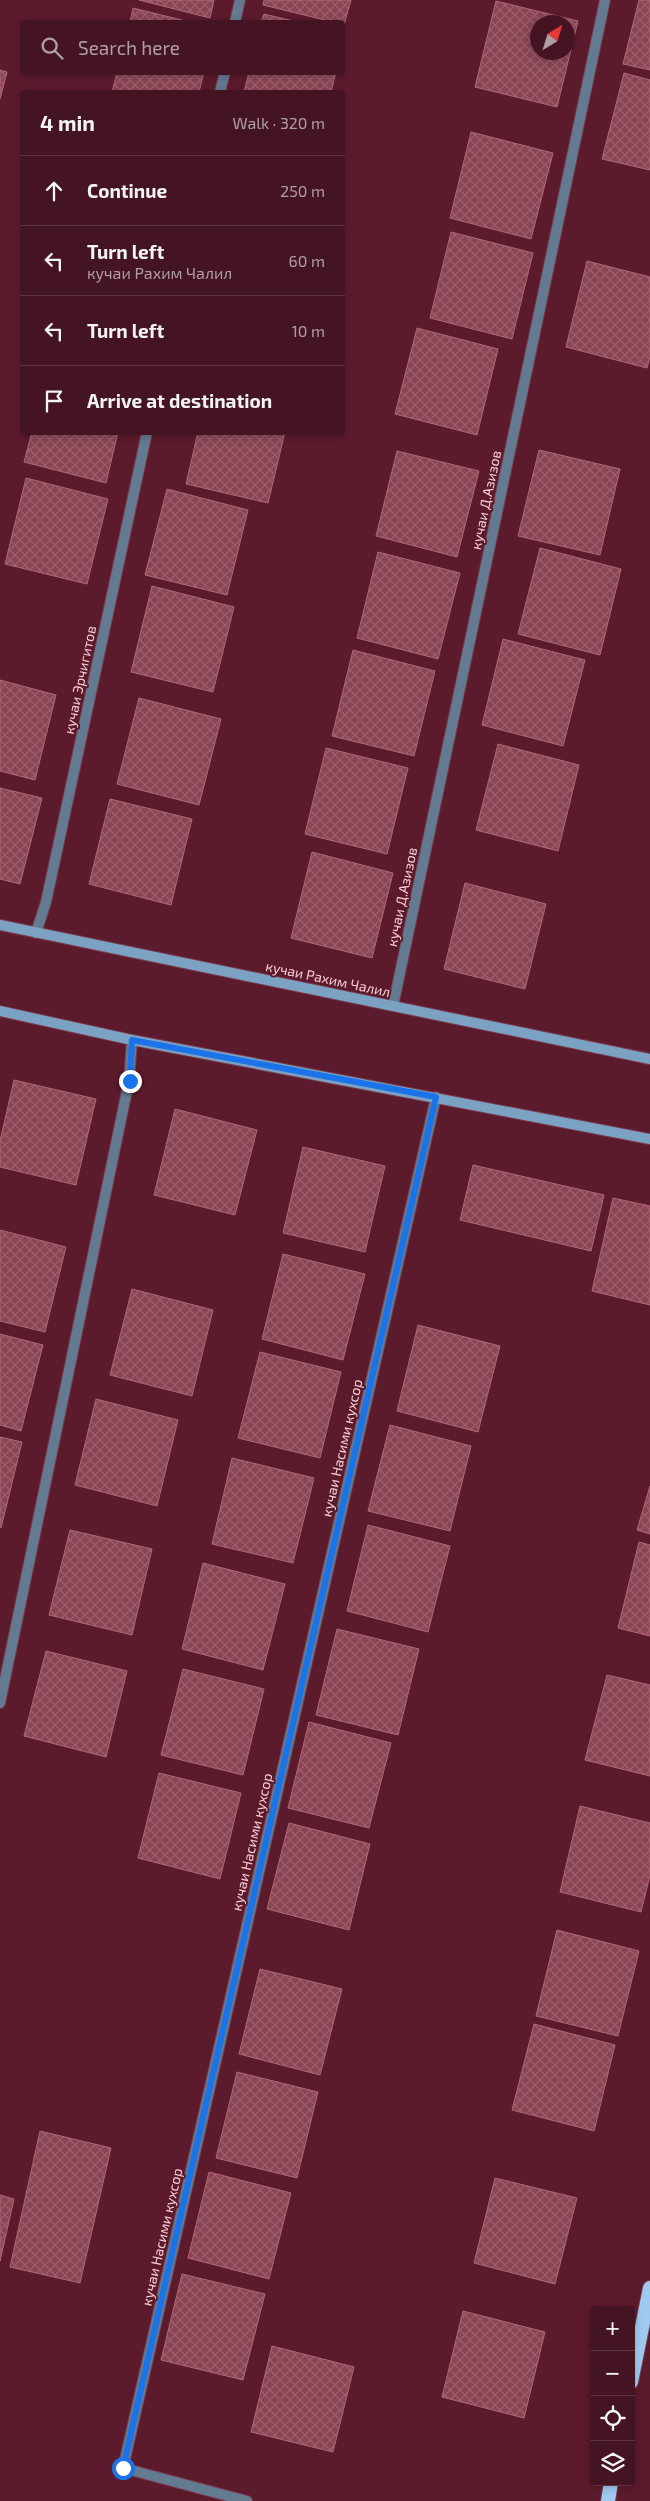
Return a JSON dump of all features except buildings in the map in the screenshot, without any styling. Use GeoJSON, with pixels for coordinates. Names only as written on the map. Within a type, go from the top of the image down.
{"type":"FeatureCollection","features":[{"type":"Feature","properties":{"kind":"highway"},"geometry":{"type":"LineString","coordinates":[[635,2362],[650,2288]]}},
{"type":"Feature","properties":{"kind":"highway"},"geometry":{"type":"LineString","coordinates":[[608,2501],[610,2486]]}},
{"type":"Feature","properties":{"kind":"main road","name":"кучаи Рахим Чалил"},"geometry":{"type":"LineString","coordinates":[[0,925],[650,1059]]}},
{"type":"Feature","properties":{"kind":"main road"},"geometry":{"type":"LineString","coordinates":[[0,1012],[132,1040],[650,1139]]}},
{"type":"Feature","properties":{"kind":"street"},"geometry":{"type":"LineString","coordinates":[[235,20],[240,0]]}},
{"type":"Feature","properties":{"kind":"street","name":"кучаи Д.Азизов"},"geometry":{"type":"LineString","coordinates":[[392,1006],[605,0]]}},
{"type":"Feature","properties":{"kind":"street"},"geometry":{"type":"LineString","coordinates":[[220,90],[223,75]]}},
{"type":"Feature","properties":{"kind":"street","name":"кучаи Эрчигитов"},"geometry":{"type":"LineString","coordinates":[[36,933],[46,902],[146,435]]}},
{"type":"Feature","properties":{"kind":"street"},"geometry":{"type":"LineString","coordinates":[[0,1703],[130,1081],[132,1040]]}},
{"type":"Feature","properties":{"kind":"street","name":"кучаи Насими кухсор"},"geometry":{"type":"LineString","coordinates":[[247,2501],[123,2468],[436,1097]]}},
{"type":"Feature","properties":{"kind":"route"},"geometry":{"type":"LineString","coordinates":[[123,2468],[436,1097],[132,1040],[130,1081]]}}]}
